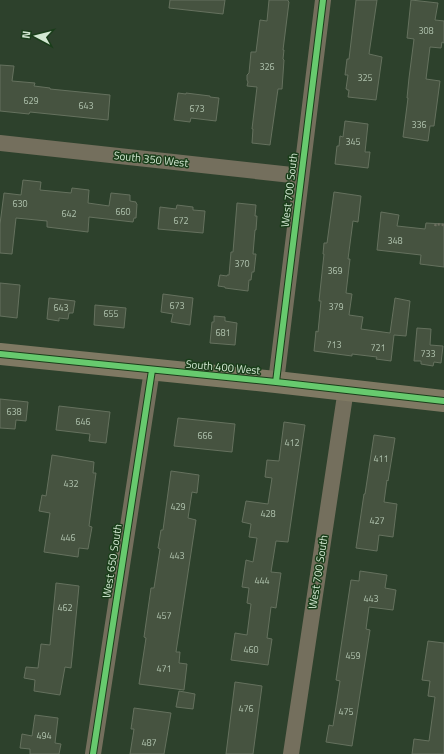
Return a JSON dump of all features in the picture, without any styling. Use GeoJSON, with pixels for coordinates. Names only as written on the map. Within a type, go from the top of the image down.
{"type":"FeatureCollection","features":[{"type":"Feature","properties":{"kind":"main road","name":"South 400 West"},"geometry":{"type":"LineString","coordinates":[[0,354],[444,400]]}},
{"type":"Feature","properties":{"kind":"street","name":"West 700 South"},"geometry":{"type":"LineString","coordinates":[[276,382],[323,0]]}},
{"type":"Feature","properties":{"kind":"street","name":"South 350 West"},"geometry":{"type":"LineString","coordinates":[[0,143],[301,176]]}},
{"type":"Feature","properties":{"kind":"street","name":"West 650 South"},"geometry":{"type":"LineString","coordinates":[[93,754],[152,370]]}},
{"type":"Feature","properties":{"kind":"street","name":"West 700 South"},"geometry":{"type":"LineString","coordinates":[[291,754],[346,389]]}},
{"type":"Feature","properties":{"kind":"path"},"geometry":{"type":"LineString","coordinates":[[435,226],[436,224],[444,225]]}},
{"type":"Feature","properties":{"kind":"building"},"geometry":{"type":"Polygon","coordinates":[[[170,0],[225,0],[223,14],[169,8],[170,0]]]}},
{"type":"Feature","properties":{"kind":"building"},"geometry":{"type":"Polygon","coordinates":[[[269,0],[288,0],[289,2],[283,50],[284,60],[282,89],[278,89],[270,145],[252,143],[252,129],[257,87],[247,86],[247,75],[249,73],[251,52],[256,52],[260,20],[267,21],[269,0]]]}},
{"type":"Feature","properties":{"kind":"building"},"geometry":{"type":"Polygon","coordinates":[[[356,0],[377,0],[369,54],[382,57],[376,100],[348,97],[349,90],[346,89],[348,75],[345,75],[347,59],[349,59],[356,0]]]}},
{"type":"Feature","properties":{"kind":"building"},"geometry":{"type":"Polygon","coordinates":[[[411,0],[438,3],[435,20],[444,21],[444,43],[442,42],[441,48],[430,47],[426,79],[440,81],[434,126],[430,126],[428,141],[403,137],[414,39],[407,38],[411,0]]]}},
{"type":"Feature","properties":{"kind":"building"},"geometry":{"type":"Polygon","coordinates":[[[0,65],[14,66],[12,81],[35,83],[34,86],[50,89],[110,95],[108,120],[30,112],[29,114],[0,111],[0,65]]]}},
{"type":"Feature","properties":{"kind":"building"},"geometry":{"type":"Polygon","coordinates":[[[178,93],[219,98],[216,121],[191,118],[190,122],[174,120],[178,93]]]}},
{"type":"Feature","properties":{"kind":"building"},"geometry":{"type":"Polygon","coordinates":[[[345,121],[368,124],[365,152],[370,152],[368,168],[335,164],[337,146],[339,146],[340,136],[343,137],[345,121]]]}},
{"type":"Feature","properties":{"kind":"building"},"geometry":{"type":"Polygon","coordinates":[[[23,180],[41,182],[40,190],[71,193],[72,188],[89,190],[88,203],[109,206],[111,193],[130,195],[130,201],[136,202],[137,204],[136,218],[134,218],[133,222],[89,217],[88,232],[47,227],[47,221],[16,218],[12,254],[0,253],[0,224],[4,193],[21,195],[23,180]]]}},
{"type":"Feature","properties":{"kind":"building"},"geometry":{"type":"Polygon","coordinates":[[[334,192],[361,196],[358,222],[353,221],[348,259],[350,259],[346,293],[352,294],[349,315],[363,317],[361,329],[390,333],[395,298],[410,301],[406,336],[394,335],[391,361],[376,359],[377,357],[352,354],[352,356],[314,351],[316,331],[318,332],[321,301],[319,301],[324,243],[327,243],[334,192]]]}},
{"type":"Feature","properties":{"kind":"building"},"geometry":{"type":"Polygon","coordinates":[[[237,203],[256,205],[255,216],[257,216],[253,254],[256,254],[254,272],[252,272],[251,280],[249,280],[248,291],[218,286],[220,275],[229,275],[231,252],[233,252],[237,203]]]}},
{"type":"Feature","properties":{"kind":"building"},"geometry":{"type":"Polygon","coordinates":[[[177,205],[193,207],[193,210],[205,211],[203,233],[158,229],[160,207],[176,209],[177,205]]]}},
{"type":"Feature","properties":{"kind":"building"},"geometry":{"type":"Polygon","coordinates":[[[381,212],[399,215],[397,226],[425,229],[426,223],[444,224],[444,267],[420,264],[421,255],[377,250],[381,212]]]}},
{"type":"Feature","properties":{"kind":"building"},"geometry":{"type":"Polygon","coordinates":[[[0,283],[20,285],[17,318],[0,316],[0,283]]]}},
{"type":"Feature","properties":{"kind":"building"},"geometry":{"type":"Polygon","coordinates":[[[163,294],[193,298],[190,325],[171,322],[173,314],[161,312],[163,294]]]}},
{"type":"Feature","properties":{"kind":"building"},"geometry":{"type":"Polygon","coordinates":[[[49,298],[75,301],[73,313],[69,313],[68,319],[59,318],[59,321],[47,319],[49,298]]]}},
{"type":"Feature","properties":{"kind":"building"},"geometry":{"type":"Polygon","coordinates":[[[95,305],[126,308],[124,328],[94,325],[95,305]]]}},
{"type":"Feature","properties":{"kind":"building"},"geometry":{"type":"Polygon","coordinates":[[[214,316],[225,317],[225,321],[237,323],[235,345],[210,343],[214,316]]]}},
{"type":"Feature","properties":{"kind":"building"},"geometry":{"type":"Polygon","coordinates":[[[417,328],[431,329],[430,345],[443,346],[441,363],[434,362],[433,366],[421,364],[421,361],[414,361],[417,328]]]}},
{"type":"Feature","properties":{"kind":"building"},"geometry":{"type":"Polygon","coordinates":[[[0,399],[28,402],[26,421],[16,420],[15,429],[0,428],[0,399]]]}},
{"type":"Feature","properties":{"kind":"building"},"geometry":{"type":"Polygon","coordinates":[[[59,406],[110,412],[106,443],[89,441],[90,434],[56,430],[59,406]]]}},
{"type":"Feature","properties":{"kind":"building"},"geometry":{"type":"Polygon","coordinates":[[[178,418],[235,424],[232,452],[174,446],[178,418]]]}},
{"type":"Feature","properties":{"kind":"building"},"geometry":{"type":"Polygon","coordinates":[[[284,422],[305,425],[288,542],[276,541],[271,572],[281,573],[276,608],[271,607],[267,638],[272,639],[268,665],[231,660],[235,633],[247,635],[251,604],[247,603],[249,588],[242,587],[246,560],[253,562],[257,538],[249,537],[251,524],[242,522],[246,501],[268,504],[272,478],[265,477],[267,460],[279,461],[284,422]]]}},
{"type":"Feature","properties":{"kind":"building"},"geometry":{"type":"Polygon","coordinates":[[[374,435],[395,438],[384,502],[397,504],[393,537],[379,535],[377,551],[356,548],[374,435]]]}},
{"type":"Feature","properties":{"kind":"building"},"geometry":{"type":"Polygon","coordinates":[[[52,455],[94,462],[93,473],[96,473],[89,526],[92,527],[88,549],[79,548],[78,557],[44,552],[50,513],[39,511],[42,495],[46,496],[52,455]]]}},
{"type":"Feature","properties":{"kind":"building"},"geometry":{"type":"Polygon","coordinates":[[[171,471],[199,475],[197,493],[192,492],[188,518],[196,520],[176,652],[180,652],[179,663],[187,664],[184,690],[139,684],[146,638],[144,637],[151,588],[154,588],[160,549],[158,548],[161,530],[163,530],[171,471]]]}},
{"type":"Feature","properties":{"kind":"building"},"geometry":{"type":"Polygon","coordinates":[[[360,571],[387,575],[385,588],[396,590],[393,610],[369,607],[366,629],[370,630],[352,746],[326,742],[329,725],[333,726],[340,681],[336,680],[351,580],[359,581],[360,571]]]}},
{"type":"Feature","properties":{"kind":"building"},"geometry":{"type":"Polygon","coordinates":[[[56,583],[79,586],[71,668],[65,667],[60,695],[34,691],[35,680],[24,678],[26,667],[38,668],[41,644],[50,645],[56,583]]]}},
{"type":"Feature","properties":{"kind":"building"},"geometry":{"type":"Polygon","coordinates":[[[428,641],[444,643],[444,754],[412,754],[414,739],[429,741],[435,697],[428,696],[430,681],[422,680],[428,641]]]}},
{"type":"Feature","properties":{"kind":"building"},"geometry":{"type":"Polygon","coordinates":[[[235,682],[262,686],[253,754],[226,754],[235,682]]]}},
{"type":"Feature","properties":{"kind":"building"},"geometry":{"type":"Polygon","coordinates":[[[179,691],[195,694],[193,709],[176,707],[179,691]]]}},
{"type":"Feature","properties":{"kind":"building"},"geometry":{"type":"Polygon","coordinates":[[[134,708],[171,713],[164,754],[130,754],[134,729],[131,729],[134,708]]]}},
{"type":"Feature","properties":{"kind":"building"},"geometry":{"type":"Polygon","coordinates":[[[35,715],[58,718],[55,743],[61,744],[59,754],[30,754],[30,749],[20,748],[22,734],[32,736],[35,715]]]}},
{"type":"Feature","properties":{"kind":"cycle path"},"geometry":{"type":"LineString","coordinates":[[276,382],[323,0]]}},
{"type":"Feature","properties":{"kind":"cycle path"},"geometry":{"type":"LineString","coordinates":[[0,354],[276,382],[444,401]]}},
{"type":"Feature","properties":{"kind":"cycle path"},"geometry":{"type":"LineString","coordinates":[[93,754],[152,370]]}}]}
